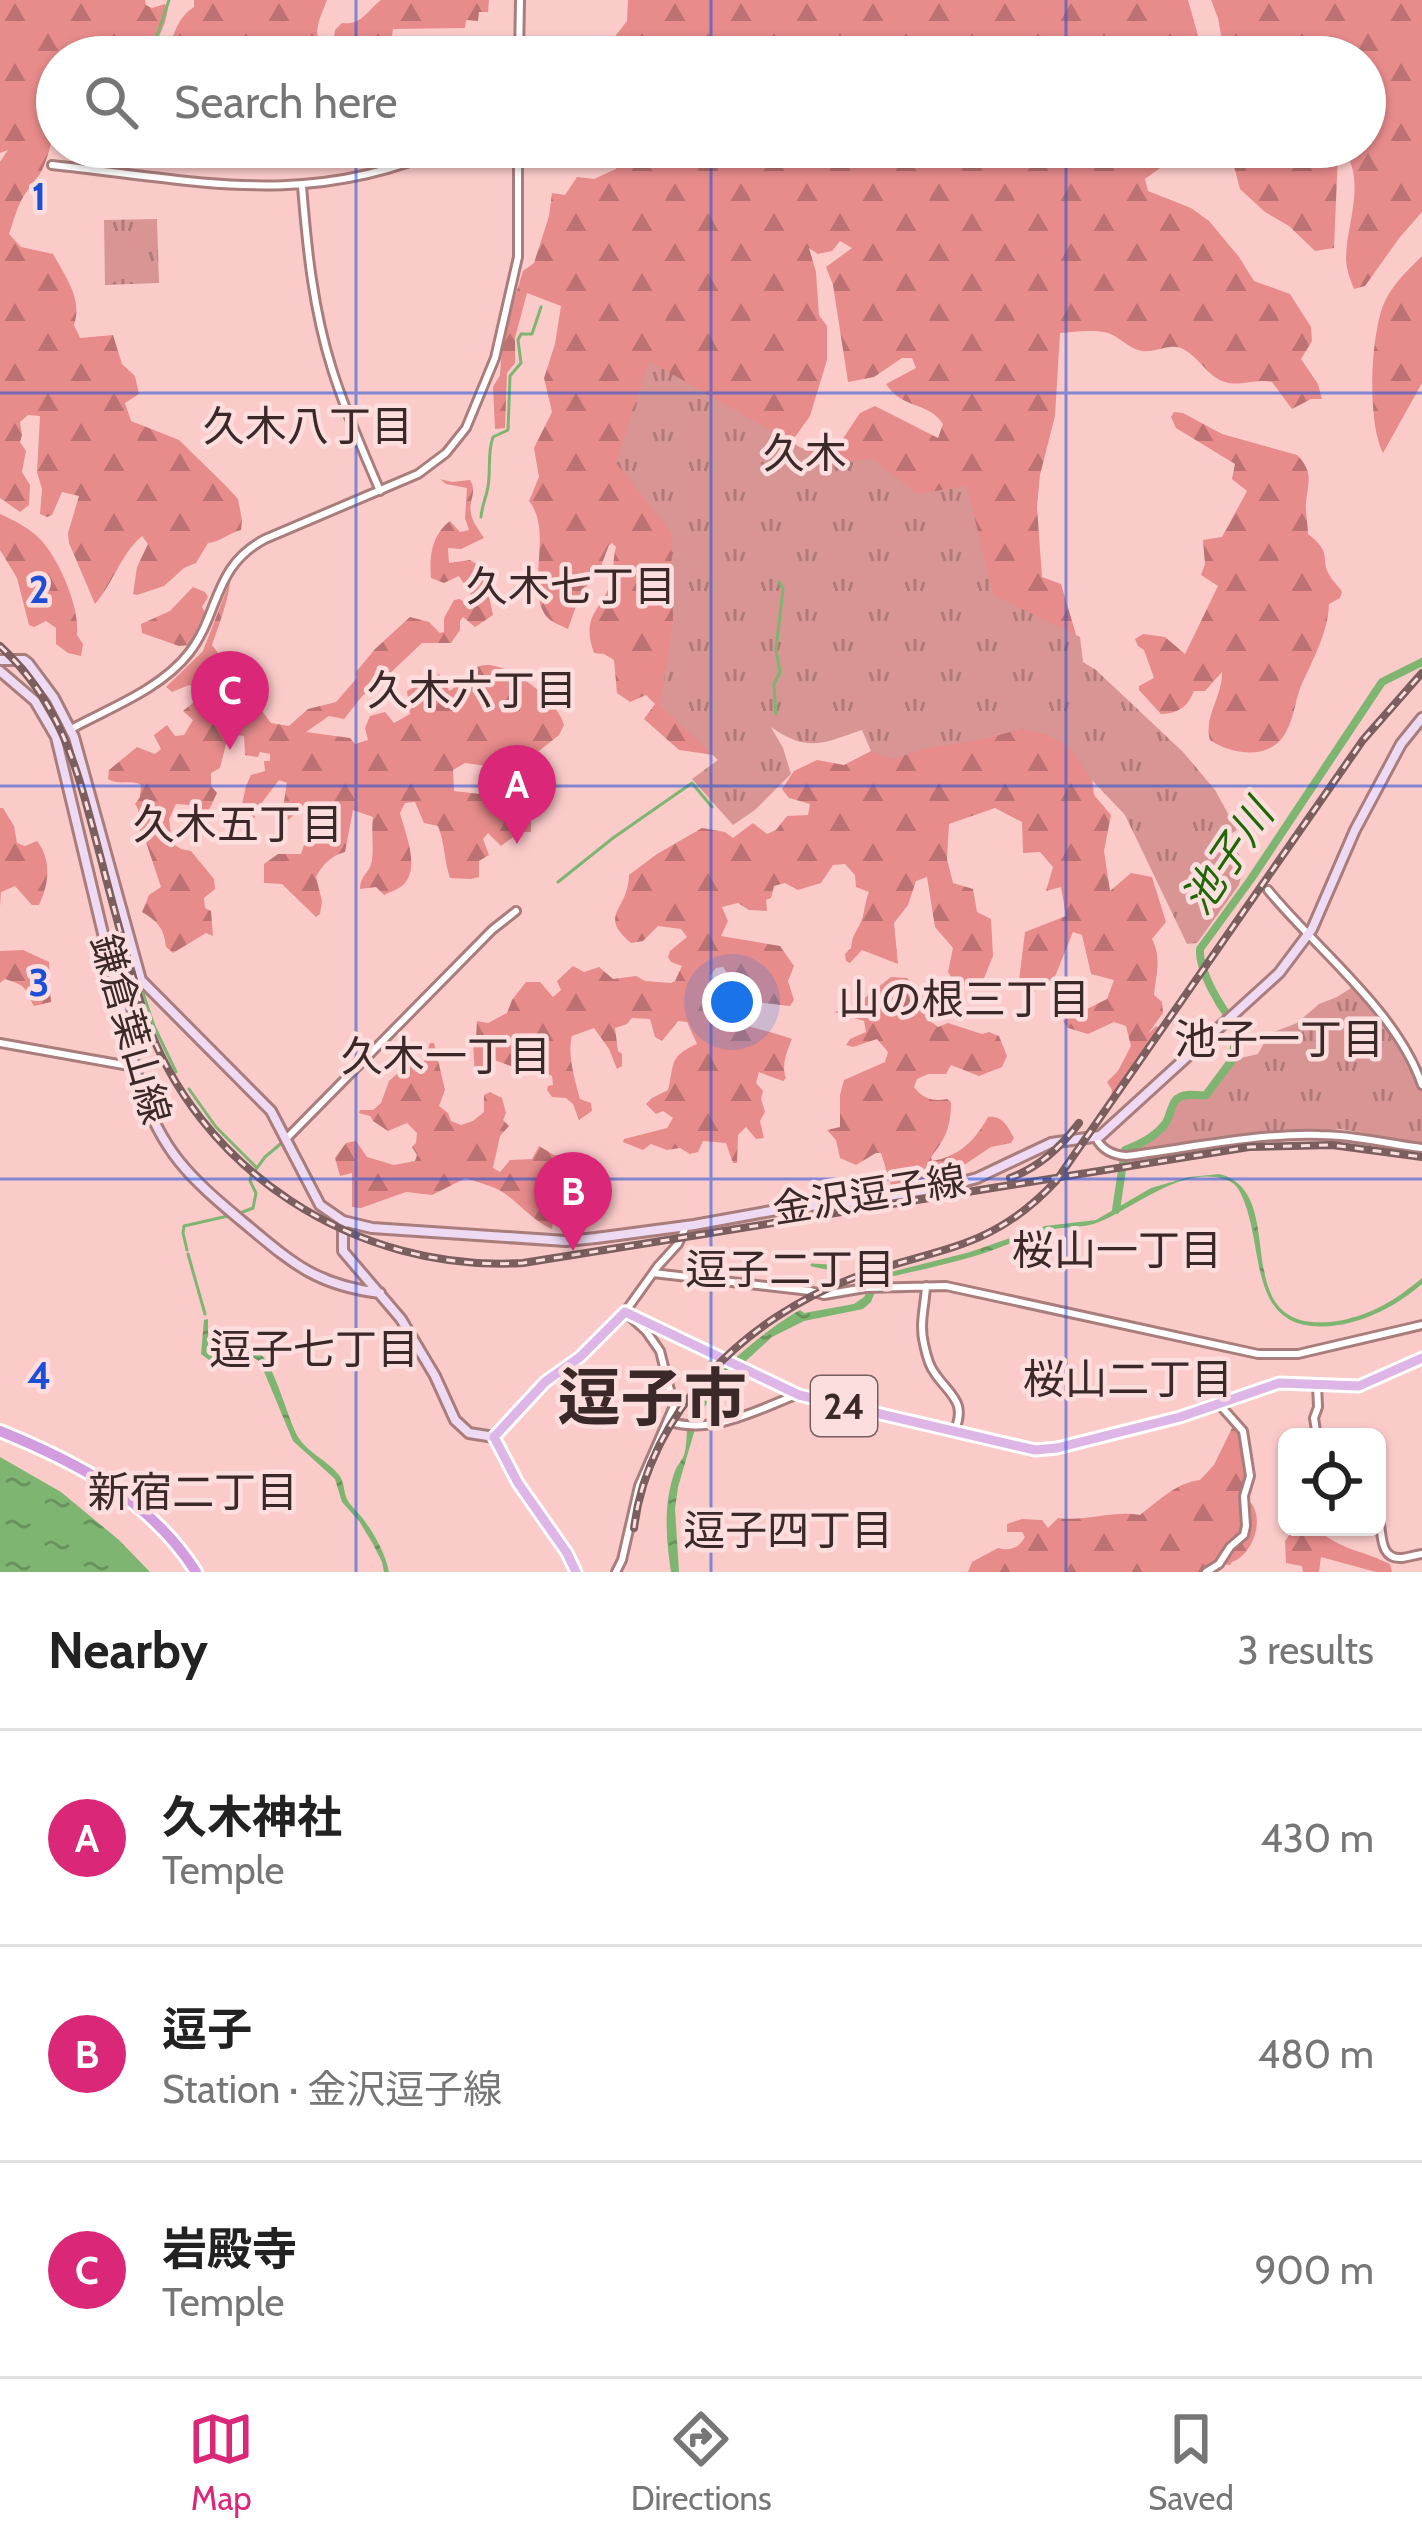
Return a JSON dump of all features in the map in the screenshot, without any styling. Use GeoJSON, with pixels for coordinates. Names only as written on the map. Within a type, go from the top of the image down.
{"type":"FeatureCollection","features":[{"type":"Feature","properties":{"kind":"highway"},"geometry":{"type":"LineString","coordinates":[[0,1431],[70,1462],[126,1496],[164,1529],[196,1572]]}},
{"type":"Feature","properties":{"kind":"main road"},"geometry":{"type":"LineString","coordinates":[[2,664],[28,663],[71,729],[141,980],[271,1111],[316,1200],[343,1221],[344,1251],[418,1348],[458,1424],[473,1435],[494,1437]]}},
{"type":"Feature","properties":{"kind":"main road","name":"鎌倉葉山線"},"geometry":{"type":"LineString","coordinates":[[2,664],[39,706],[56,737],[135,1067],[159,1134],[209,1194],[300,1268],[334,1285],[380,1293]]}},
{"type":"Feature","properties":{"kind":"main road"},"geometry":{"type":"LineString","coordinates":[[1096,1138],[1273,980],[1308,934],[1349,841],[1401,744],[1422,718]]}},
{"type":"Feature","properties":{"kind":"main road","name":"金沢逗子線"},"geometry":{"type":"LineString","coordinates":[[343,1221],[383,1229],[566,1241],[948,1186],[977,1178],[1051,1143],[1096,1138]]}},
{"type":"Feature","properties":{"kind":"main road"},"geometry":{"type":"LineString","coordinates":[[494,1437],[541,1386],[580,1357],[626,1312]]}},
{"type":"Feature","properties":{"kind":"main road","name":"24"},"geometry":{"type":"LineString","coordinates":[[626,1312],[650,1330],[798,1394],[1041,1450],[1132,1430],[1279,1383],[1364,1384],[1422,1358]]}},
{"type":"Feature","properties":{"kind":"main road"},"geometry":{"type":"LineString","coordinates":[[494,1437],[576,1572]]}},
{"type":"Feature","properties":{"kind":"street"},"geometry":{"type":"LineString","coordinates":[[519,36],[520,0]]}},
{"type":"Feature","properties":{"kind":"street"},"geometry":{"type":"LineString","coordinates":[[78,168],[233,186],[302,185],[390,168]]}},
{"type":"Feature","properties":{"kind":"street"},"geometry":{"type":"LineString","coordinates":[[71,729],[179,665],[196,643],[227,572],[248,550],[418,474],[460,437],[496,352],[518,257],[518,168]]}},
{"type":"Feature","properties":{"kind":"street"},"geometry":{"type":"LineString","coordinates":[[302,185],[324,340],[343,404],[380,491]]}},
{"type":"Feature","properties":{"kind":"street"},"geometry":{"type":"LineString","coordinates":[[1268,890],[1391,1024],[1412,1057],[1422,1085]]}},
{"type":"Feature","properties":{"kind":"street"},"geometry":{"type":"LineString","coordinates":[[286,1139],[516,911]]}},
{"type":"Feature","properties":{"kind":"street"},"geometry":{"type":"LineString","coordinates":[[0,1043],[135,1067]]}},
{"type":"Feature","properties":{"kind":"street"},"geometry":{"type":"LineString","coordinates":[[1096,1138],[1104,1149],[1129,1156],[1298,1135],[1355,1137],[1422,1148]]}},
{"type":"Feature","properties":{"kind":"street"},"geometry":{"type":"LineString","coordinates":[[626,1312],[678,1244],[686,1226]]}},
{"type":"Feature","properties":{"kind":"street"},"geometry":{"type":"LineString","coordinates":[[653,1273],[824,1295],[879,1287],[956,1288],[1258,1354],[1298,1354],[1422,1325]]}},
{"type":"Feature","properties":{"kind":"street"},"geometry":{"type":"LineString","coordinates":[[926,1286],[922,1336],[934,1372],[959,1405],[954,1432]]}},
{"type":"Feature","properties":{"kind":"street"},"geometry":{"type":"LineString","coordinates":[[616,1572],[639,1486],[674,1406],[650,1330]]}},
{"type":"Feature","properties":{"kind":"street"},"geometry":{"type":"LineString","coordinates":[[1316,1428],[1317,1384]]}},
{"type":"Feature","properties":{"kind":"street"},"geometry":{"type":"LineString","coordinates":[[668,1421],[725,1423],[798,1394]]}},
{"type":"Feature","properties":{"kind":"street"},"geometry":{"type":"LineString","coordinates":[[1206,1572],[1244,1535],[1244,1496],[1250,1475],[1243,1431],[1219,1404]]}},
{"type":"Feature","properties":{"kind":"street"},"geometry":{"type":"LineString","coordinates":[[1382,1536],[1386,1553],[1398,1558],[1422,1554]]}},
{"type":"Feature","properties":{"kind":"green space"},"geometry":{"type":"Polygon","coordinates":[[[0,0],[145,0],[152,8],[165,4],[168,8],[159,36],[36,36],[36,168],[43,168],[20,203],[9,234],[21,247],[53,254],[74,297],[74,325],[80,338],[113,335],[139,394],[125,403],[131,421],[179,440],[238,499],[241,530],[208,543],[196,563],[164,586],[133,594],[137,567],[148,544],[142,536],[95,604],[69,543],[79,496],[62,492],[52,515],[40,514],[40,416],[28,415],[20,422],[29,505],[20,512],[0,498],[0,162],[8,150],[0,153],[0,0]]]}},
{"type":"Feature","properties":{"kind":"green space"},"geometry":{"type":"Polygon","coordinates":[[[194,0],[327,0],[317,36],[174,36],[194,0]]]}},
{"type":"Feature","properties":{"kind":"green space"},"geometry":{"type":"Polygon","coordinates":[[[381,0],[489,0],[488,12],[479,12],[478,21],[466,20],[465,28],[393,29],[392,36],[334,36],[342,23],[359,20],[381,0]]]}},
{"type":"Feature","properties":{"kind":"green space"},"geometry":{"type":"Polygon","coordinates":[[[628,0],[1188,0],[1198,36],[615,36],[627,21],[628,0]]]}},
{"type":"Feature","properties":{"kind":"green space"},"geometry":{"type":"Polygon","coordinates":[[[1211,0],[1422,0],[1422,212],[1365,286],[1354,289],[1346,264],[1355,191],[1352,168],[1386,168],[1386,36],[1221,36],[1211,0]]]}},
{"type":"Feature","properties":{"kind":"green space"},"geometry":{"type":"Polygon","coordinates":[[[1160,168],[1145,179],[1148,191],[1191,208],[1209,221],[1254,281],[1290,294],[1311,327],[1312,341],[1301,359],[1322,399],[1292,409],[1272,382],[1225,382],[1182,349],[1142,351],[1108,333],[1060,333],[1055,416],[1037,507],[1042,577],[1061,584],[1077,638],[1067,736],[1092,777],[1094,795],[1111,815],[1104,851],[1110,891],[1131,873],[1152,877],[1166,922],[1152,939],[1158,960],[1154,995],[1162,1002],[1163,1013],[1148,1034],[1156,1026],[1161,1029],[1110,1103],[1112,1090],[1107,1082],[1131,1046],[1126,1026],[1114,1022],[1088,1034],[1068,1028],[1063,1021],[1107,999],[1114,980],[1091,974],[1082,935],[1073,932],[1054,979],[1034,992],[1018,988],[1025,932],[1066,916],[1061,887],[1046,891],[1053,867],[1040,852],[1023,853],[1022,822],[995,808],[949,824],[947,859],[953,883],[973,889],[977,912],[991,919],[993,956],[980,988],[955,983],[948,972],[953,948],[935,927],[927,877],[916,881],[908,905],[894,923],[898,964],[862,950],[850,963],[846,961],[869,892],[856,887],[855,875],[845,864],[833,865],[821,883],[798,890],[785,883],[774,886],[766,900],[767,911],[749,910],[738,903],[722,907],[728,921],[721,936],[780,946],[794,966],[788,981],[794,1000],[790,1006],[755,1002],[744,984],[734,992],[723,967],[710,976],[714,994],[729,1016],[792,1039],[783,1081],[759,1072],[756,1083],[763,1091],[765,1112],[760,1121],[764,1138],[756,1139],[746,1127],[738,1135],[737,1163],[726,1143],[703,1141],[698,1152],[690,1154],[651,1144],[643,1150],[623,1142],[667,1128],[673,1118],[663,1111],[656,1114],[646,1104],[668,1090],[677,1057],[697,1044],[687,1022],[678,1021],[662,1041],[655,1037],[650,1019],[632,1018],[615,1028],[622,1054],[622,1066],[617,1069],[594,1028],[572,1036],[578,1092],[580,1099],[591,1103],[592,1111],[579,1120],[566,1098],[552,1097],[547,1090],[553,1085],[552,1076],[541,1070],[519,1069],[486,1057],[481,1078],[475,1077],[477,1021],[488,1023],[507,1013],[526,982],[540,982],[553,997],[561,990],[557,981],[573,966],[584,972],[599,967],[613,979],[636,976],[645,981],[675,981],[682,966],[668,957],[687,937],[681,929],[658,926],[643,941],[631,943],[616,925],[629,875],[702,828],[733,838],[753,823],[767,834],[787,816],[808,815],[810,804],[789,798],[782,789],[794,771],[817,760],[844,765],[875,749],[794,460],[806,444],[836,449],[860,413],[875,406],[938,438],[943,424],[886,384],[916,368],[912,358],[902,358],[874,377],[848,382],[826,267],[852,248],[840,241],[832,251],[818,254],[809,248],[819,315],[827,326],[827,360],[810,416],[782,455],[714,755],[679,750],[644,719],[655,704],[646,695],[630,702],[617,693],[614,660],[594,653],[590,628],[609,588],[616,547],[609,545],[600,569],[580,595],[568,629],[549,619],[539,601],[539,527],[529,501],[539,477],[534,448],[552,412],[544,378],[561,306],[527,293],[515,338],[515,363],[507,373],[505,428],[495,429],[493,387],[500,375],[503,336],[523,271],[534,263],[552,193],[565,195],[577,177],[594,179],[616,169],[1160,168]]]}},
{"type":"Feature","properties":{"kind":"green space"},"geometry":{"type":"Polygon","coordinates":[[[1234,168],[1337,168],[1334,248],[1315,251],[1240,189],[1234,168]]]}},
{"type":"Feature","properties":{"kind":"green space"},"geometry":{"type":"Polygon","coordinates":[[[157,219],[159,283],[105,285],[104,220],[157,219]]]}},
{"type":"Feature","properties":{"kind":"green space"},"geometry":{"type":"Polygon","coordinates":[[[1422,256],[1422,383],[1383,453],[1374,421],[1376,334],[1388,295],[1422,256]]]}},
{"type":"Feature","properties":{"kind":"green space"},"geometry":{"type":"Polygon","coordinates":[[[649,361],[828,463],[873,459],[917,494],[967,486],[993,595],[1080,637],[1083,662],[1183,752],[1215,790],[1237,830],[1229,835],[1244,865],[1239,885],[1197,943],[1187,944],[1125,815],[1090,778],[1071,748],[1046,734],[1022,729],[892,759],[871,751],[862,730],[806,743],[771,727],[791,774],[733,825],[692,779],[718,760],[660,705],[673,622],[671,532],[616,463],[649,361]]]}},
{"type":"Feature","properties":{"kind":"green space"},"geometry":{"type":"Polygon","coordinates":[[[1174,412],[1222,434],[1297,455],[1309,478],[1308,534],[1321,547],[1327,570],[1342,592],[1329,604],[1323,636],[1286,732],[1271,748],[1261,751],[1240,752],[1210,740],[1209,723],[1222,672],[1205,691],[1194,691],[1185,705],[1172,712],[1161,714],[1139,690],[1154,678],[1135,639],[1143,634],[1165,637],[1185,654],[1218,586],[1201,575],[1203,540],[1222,537],[1247,491],[1232,479],[1235,464],[1176,428],[1174,412]]]}},
{"type":"Feature","properties":{"kind":"green space"},"geometry":{"type":"Polygon","coordinates":[[[440,479],[470,480],[472,485],[471,514],[484,538],[461,549],[448,548],[449,563],[470,560],[483,568],[493,615],[475,627],[463,617],[451,643],[422,643],[382,686],[363,695],[344,719],[329,716],[306,732],[350,738],[355,744],[368,740],[365,728],[370,716],[385,712],[394,723],[410,714],[407,691],[439,674],[449,691],[480,666],[503,668],[541,693],[564,725],[539,751],[520,750],[507,769],[465,763],[453,770],[454,791],[522,799],[531,810],[531,832],[520,832],[501,846],[488,833],[483,839],[489,855],[479,861],[479,877],[450,878],[438,826],[424,823],[415,802],[405,803],[400,813],[411,869],[403,885],[384,895],[376,887],[360,889],[372,860],[373,817],[353,810],[345,852],[328,861],[316,877],[322,901],[316,917],[282,884],[264,883],[264,864],[278,854],[301,854],[316,810],[304,806],[288,820],[281,820],[287,783],[279,780],[257,809],[252,826],[237,827],[246,786],[251,775],[265,771],[264,761],[270,761],[270,754],[245,755],[244,736],[231,734],[220,768],[211,773],[211,786],[217,793],[203,823],[193,822],[190,805],[176,804],[169,819],[172,843],[191,851],[214,879],[215,889],[204,898],[205,908],[211,911],[213,936],[206,933],[173,953],[159,926],[142,912],[149,895],[161,887],[139,829],[135,804],[141,785],[112,781],[109,770],[137,747],[155,754],[161,749],[154,735],[167,725],[175,736],[184,735],[193,720],[183,711],[200,697],[199,690],[189,685],[172,692],[166,687],[203,651],[230,581],[212,645],[271,723],[289,726],[308,709],[336,702],[375,649],[410,617],[444,632],[444,618],[454,600],[471,608],[474,599],[459,576],[444,583],[431,578],[433,546],[439,533],[450,521],[460,532],[469,530],[467,488],[440,479]]]}},
{"type":"Feature","properties":{"kind":"green space"},"geometry":{"type":"Polygon","coordinates":[[[0,514],[35,535],[54,558],[72,598],[77,635],[83,644],[81,656],[56,644],[56,628],[46,621],[29,625],[17,578],[0,550],[0,514]]]}},
{"type":"Feature","properties":{"kind":"green space"},"geometry":{"type":"Polygon","coordinates":[[[193,587],[208,597],[189,645],[142,633],[141,624],[170,611],[193,587]]]}},
{"type":"Feature","properties":{"kind":"green space"},"geometry":{"type":"Polygon","coordinates":[[[0,808],[14,826],[17,843],[25,846],[37,841],[45,856],[47,881],[39,905],[32,905],[15,886],[1,892],[0,907],[0,808]]]}},
{"type":"Feature","properties":{"kind":"green space"},"geometry":{"type":"Polygon","coordinates":[[[23,950],[49,962],[51,1002],[34,1006],[22,986],[5,979],[0,983],[0,951],[23,950]]]}},
{"type":"Feature","properties":{"kind":"green space"},"geometry":{"type":"Polygon","coordinates":[[[891,977],[907,978],[924,997],[925,1017],[938,1027],[948,1023],[999,1036],[1007,1056],[1002,1067],[979,1076],[951,1065],[946,1074],[917,1079],[914,1087],[921,1094],[951,1102],[947,1131],[932,1161],[965,1146],[988,1117],[1001,1120],[1014,1138],[991,1147],[953,1172],[954,1177],[902,1178],[896,1188],[881,1153],[856,1165],[840,1158],[836,1140],[827,1130],[840,1127],[844,1080],[885,1062],[888,1052],[877,1039],[846,1045],[866,1032],[864,1021],[834,1012],[852,1008],[891,977]]]}},
{"type":"Feature","properties":{"kind":"green space"},"geometry":{"type":"Polygon","coordinates":[[[1354,986],[1391,1025],[1422,1086],[1422,1144],[1340,1129],[1129,1156],[1166,1123],[1172,1103],[1186,1094],[1206,1095],[1232,1060],[1258,1054],[1269,1034],[1297,1023],[1319,1004],[1354,986]]]}},
{"type":"Feature","properties":{"kind":"green space"},"geometry":{"type":"Polygon","coordinates":[[[430,1043],[434,1043],[445,1090],[439,1106],[451,1121],[461,1125],[473,1121],[484,1112],[484,1095],[490,1092],[502,1098],[503,1120],[509,1126],[500,1136],[493,1168],[500,1172],[510,1160],[532,1159],[539,1146],[576,1166],[569,1175],[557,1173],[537,1197],[544,1204],[556,1197],[552,1229],[499,1190],[466,1178],[432,1195],[406,1192],[352,1207],[352,1173],[340,1176],[335,1158],[346,1143],[356,1141],[367,1157],[394,1165],[415,1161],[412,1147],[417,1133],[407,1123],[388,1131],[359,1113],[381,1103],[389,1081],[411,1062],[422,1068],[430,1043]]]}},
{"type":"Feature","properties":{"kind":"green space"},"geometry":{"type":"Polygon","coordinates":[[[1232,1428],[1238,1430],[1245,1470],[1241,1504],[1251,1503],[1257,1519],[1250,1545],[1230,1565],[1213,1563],[1200,1572],[968,1572],[972,1562],[998,1548],[1020,1544],[1025,1537],[1022,1532],[1007,1532],[1007,1524],[1022,1519],[1042,1520],[1048,1528],[1058,1518],[1140,1515],[1175,1489],[1200,1480],[1214,1465],[1232,1428]]]}},
{"type":"Feature","properties":{"kind":"green space"},"geometry":{"type":"Polygon","coordinates":[[[1288,1536],[1326,1536],[1390,1564],[1392,1572],[1321,1557],[1319,1572],[1303,1572],[1302,1566],[1286,1563],[1288,1536]]]}},
{"type":"Feature","properties":{"kind":"water"},"geometry":{"type":"Polygon","coordinates":[[[1219,1174],[1241,1186],[1252,1206],[1267,1283],[1278,1305],[1297,1319],[1329,1322],[1355,1317],[1390,1301],[1422,1278],[1422,1284],[1380,1312],[1345,1324],[1305,1325],[1286,1317],[1264,1286],[1240,1191],[1230,1182],[1211,1177],[1177,1182],[1092,1224],[1044,1231],[975,1256],[885,1278],[863,1309],[804,1321],[772,1337],[700,1412],[678,1487],[679,1572],[671,1572],[667,1508],[675,1471],[684,1455],[690,1415],[712,1382],[772,1328],[800,1310],[854,1304],[864,1297],[875,1276],[970,1252],[1045,1226],[1096,1220],[1151,1188],[1189,1177],[1219,1174]]]}},
{"type":"Feature","properties":{"kind":"water"},"geometry":{"type":"Polygon","coordinates":[[[208,1319],[208,1351],[216,1362],[228,1363],[250,1351],[265,1359],[298,1437],[339,1475],[348,1501],[374,1535],[389,1572],[384,1572],[373,1544],[342,1502],[335,1479],[293,1441],[260,1362],[248,1358],[229,1368],[217,1366],[201,1354],[204,1320],[208,1319]]]}},
{"type":"Feature","properties":{"kind":"water"},"geometry":{"type":"Polygon","coordinates":[[[0,1457],[61,1492],[150,1572],[0,1572],[0,1457]]]}},
{"type":"Feature","properties":{"kind":"waterway"},"geometry":{"type":"LineString","coordinates":[[157,36],[169,0]]}},
{"type":"Feature","properties":{"kind":"waterway"},"geometry":{"type":"LineString","coordinates":[[481,517],[493,437],[508,430],[510,376],[521,363],[518,340],[521,334],[532,334],[541,307]]}},
{"type":"Feature","properties":{"kind":"waterway"},"geometry":{"type":"LineString","coordinates":[[776,714],[774,684],[780,672],[776,649],[783,589],[779,582]]}},
{"type":"Feature","properties":{"kind":"waterway","name":"池子川"},"geometry":{"type":"LineString","coordinates":[[1116,1210],[1125,1150],[1161,1129],[1177,1099],[1206,1095],[1232,1060],[1237,1027],[1212,990],[1200,949],[1382,682],[1422,662]]}},
{"type":"Feature","properties":{"kind":"waterway"},"geometry":{"type":"LineString","coordinates":[[558,882],[692,783],[712,807]]}},
{"type":"Feature","properties":{"kind":"waterway"},"geometry":{"type":"LineString","coordinates":[[141,987],[176,1072]]}},
{"type":"Feature","properties":{"kind":"waterway"},"geometry":{"type":"LineString","coordinates":[[189,1089],[216,1127],[257,1168]]}},
{"type":"Feature","properties":{"kind":"waterway"},"geometry":{"type":"LineString","coordinates":[[240,1213],[253,1208],[256,1193],[251,1176],[284,1141]]}},
{"type":"Feature","properties":{"kind":"waterway"},"geometry":{"type":"LineString","coordinates":[[187,1250],[184,1226],[228,1216]]}},
{"type":"Feature","properties":{"kind":"waterway"},"geometry":{"type":"LineString","coordinates":[[188,1254],[205,1314]]}},
{"type":"Feature","properties":{"kind":"waterway"},"geometry":{"type":"LineString","coordinates":[[812,1265],[829,1266],[837,1270],[812,1265]]}},
{"type":"Feature","properties":{"kind":"railway"},"geometry":{"type":"LineString","coordinates":[[0,646],[40,693],[67,744],[143,1011],[168,1068],[201,1119],[243,1164],[291,1201],[344,1230],[401,1250],[461,1262],[523,1263],[1249,1147],[1332,1145],[1422,1157]]}},
{"type":"Feature","properties":{"kind":"railway"},"geometry":{"type":"LineString","coordinates":[[634,1528],[659,1445],[681,1408],[741,1344],[814,1295],[985,1235],[1032,1204],[1056,1181],[1363,740],[1422,673]]}},
{"type":"Feature","properties":{"kind":"railway"},"geometry":{"type":"LineString","coordinates":[[1010,1178],[1048,1156],[1079,1123]]}},
{"type":"Feature","properties":{"kind":"place","name":"岩殿寺"},"geometry":{"type":"Point","coordinates":[230,750]}},
{"type":"Feature","properties":{"kind":"place","name":"久木神社"},"geometry":{"type":"Point","coordinates":[517,844]}},
{"type":"Feature","properties":{"kind":"place","name":"逗子"},"geometry":{"type":"Point","coordinates":[573,1251]}},
{"type":"Feature","properties":{"kind":"district","name":"久木八丁目"},"geometry":{"type":"Point","coordinates":[308,426]}},
{"type":"Feature","properties":{"kind":"district","name":"久木"},"geometry":{"type":"Point","coordinates":[805,453]}},
{"type":"Feature","properties":{"kind":"district","name":"久木七丁目"},"geometry":{"type":"Point","coordinates":[571,586]}},
{"type":"Feature","properties":{"kind":"district","name":"久木六丁目"},"geometry":{"type":"Point","coordinates":[472,690]}},
{"type":"Feature","properties":{"kind":"district","name":"久木五丁目"},"geometry":{"type":"Point","coordinates":[238,824]}},
{"type":"Feature","properties":{"kind":"district","name":"山の根三丁目"},"geometry":{"type":"Point","coordinates":[964,999]}},
{"type":"Feature","properties":{"kind":"district","name":"池子一丁目"},"geometry":{"type":"Point","coordinates":[1279,1039]}},
{"type":"Feature","properties":{"kind":"district","name":"久木一丁目"},"geometry":{"type":"Point","coordinates":[446,1056]}},
{"type":"Feature","properties":{"kind":"district","name":"桜山一丁目"},"geometry":{"type":"Point","coordinates":[1117,1250]}},
{"type":"Feature","properties":{"kind":"district","name":"逗子二丁目"},"geometry":{"type":"Point","coordinates":[790,1269]}},
{"type":"Feature","properties":{"kind":"district","name":"逗子七丁目"},"geometry":{"type":"Point","coordinates":[314,1349]}},
{"type":"Feature","properties":{"kind":"district","name":"桜山二丁目"},"geometry":{"type":"Point","coordinates":[1128,1379]}},
{"type":"Feature","properties":{"kind":"district","name":"逗子市"},"geometry":{"type":"Point","coordinates":[652,1398]}},
{"type":"Feature","properties":{"kind":"district","name":"新宿二丁目"},"geometry":{"type":"Point","coordinates":[193,1492]}},
{"type":"Feature","properties":{"kind":"district","name":"逗子四丁目"},"geometry":{"type":"Point","coordinates":[788,1530]}}]}
